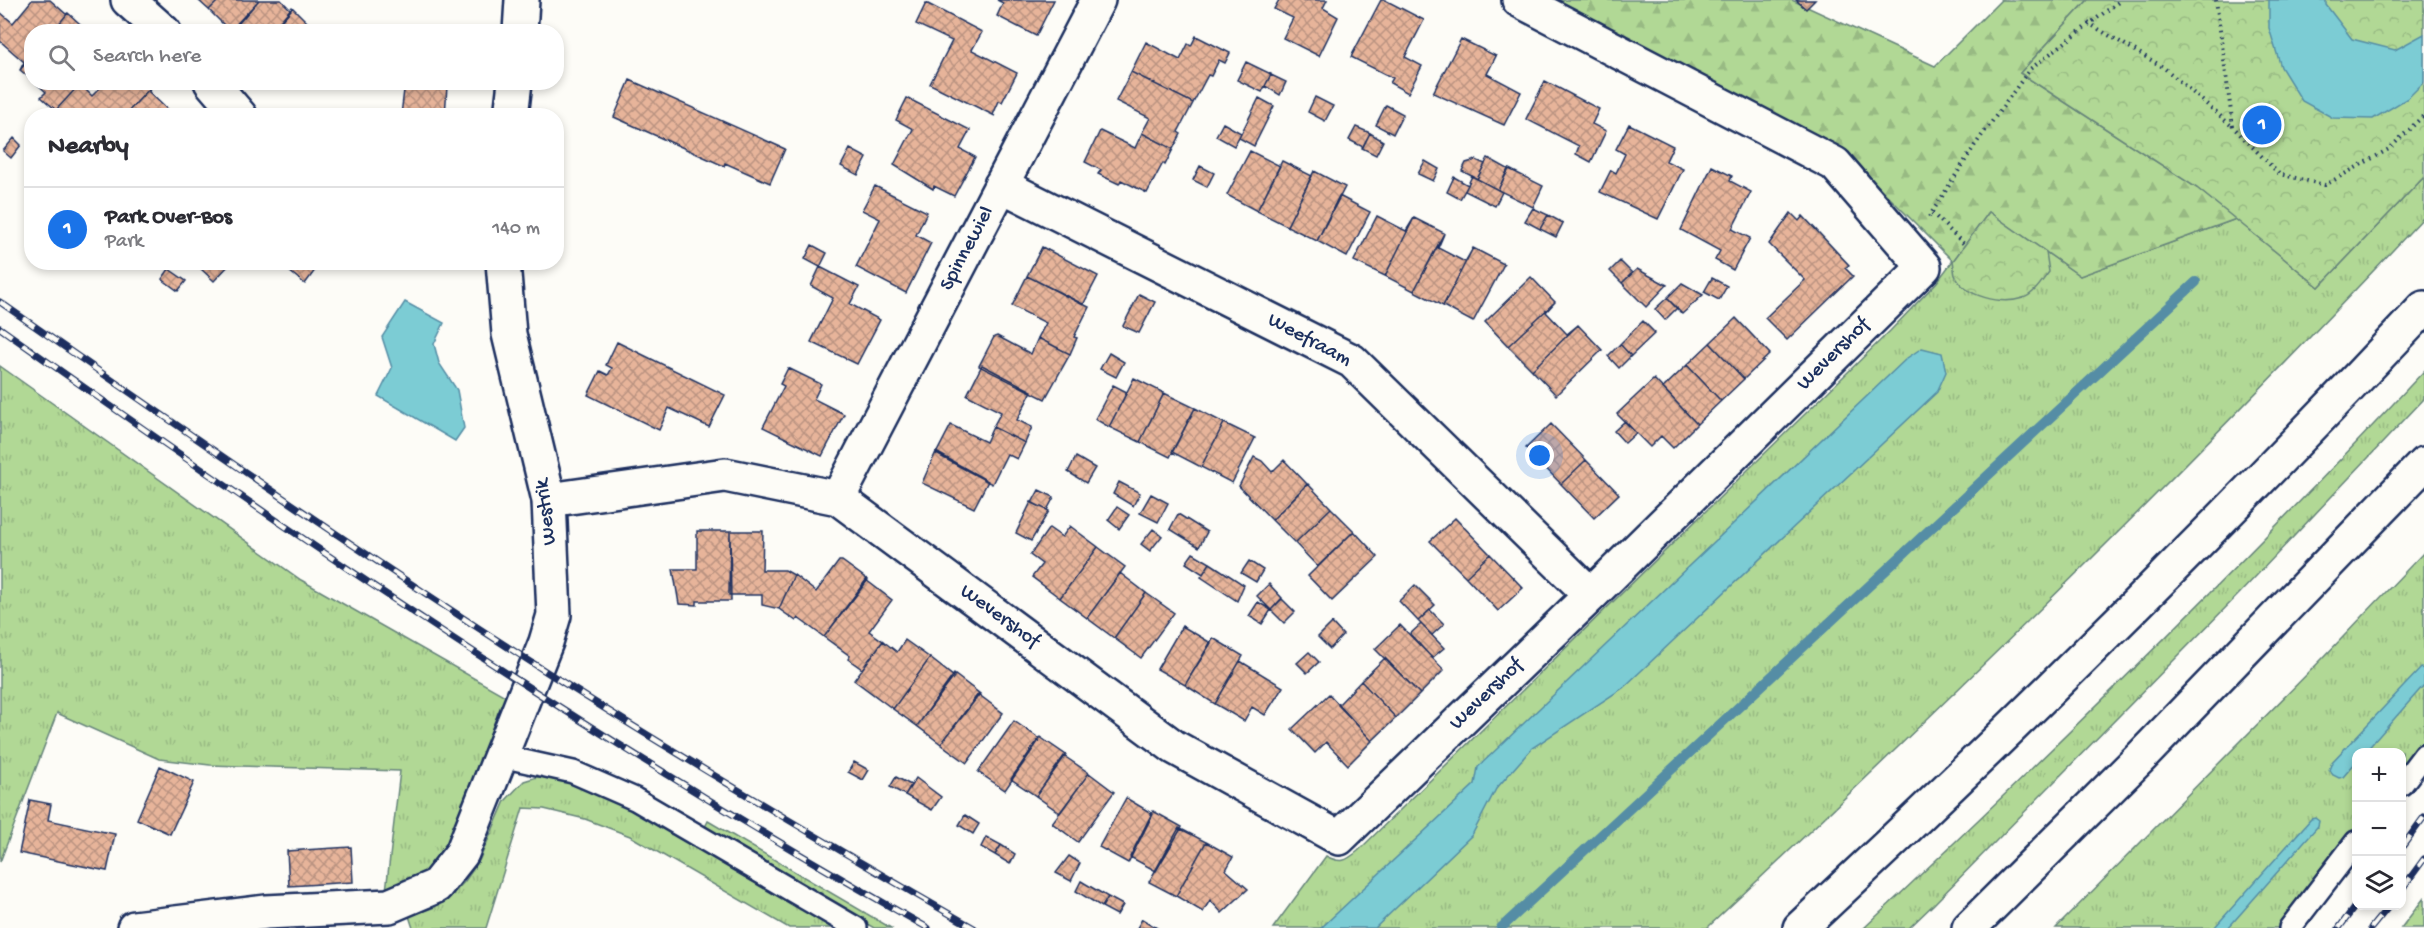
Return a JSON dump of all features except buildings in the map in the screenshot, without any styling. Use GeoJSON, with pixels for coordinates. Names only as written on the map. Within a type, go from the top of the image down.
{"type":"FeatureCollection","features":[{"type":"Feature","properties":{"kind":"main road"},"geometry":{"type":"LineString","coordinates":[[128,0],[155,24]]}},
{"type":"Feature","properties":{"kind":"main road"},"geometry":{"type":"LineString","coordinates":[[520,24],[522,0]]}},
{"type":"Feature","properties":{"kind":"main road","name":"Spinnewiel"},"geometry":{"type":"LineString","coordinates":[[838,498],[1098,0]]}},
{"type":"Feature","properties":{"kind":"main road","name":"Wevershof"},"geometry":{"type":"LineString","coordinates":[[549,500],[725,475],[838,498],[1174,747],[1339,838],[1924,267],[1835,164],[1519,0]]}},
{"type":"Feature","properties":{"kind":"main road"},"geometry":{"type":"LineString","coordinates":[[217,90],[233,108]]}},
{"type":"Feature","properties":{"kind":"main road"},"geometry":{"type":"LineString","coordinates":[[512,108],[514,90]]}},
{"type":"Feature","properties":{"kind":"main road","name":"Weefraam"},"geometry":{"type":"LineString","coordinates":[[1001,185],[1352,361],[1590,595]]}},
{"type":"Feature","properties":{"kind":"main road","name":"Westrik"},"geometry":{"type":"LineString","coordinates":[[134,928],[266,912],[389,906],[436,886],[462,853],[546,642],[554,615],[549,500],[510,334],[504,270]]}},
{"type":"Feature","properties":{"kind":"main road"},"geometry":{"type":"LineString","coordinates":[[1800,928],[2062,678],[2295,446],[2424,308]]}},
{"type":"Feature","properties":{"kind":"main road"},"geometry":{"type":"LineString","coordinates":[[1969,928],[2142,756],[2424,464]]}},
{"type":"Feature","properties":{"kind":"lane"},"geometry":{"type":"LineString","coordinates":[[2406,779],[2424,755]]}},
{"type":"Feature","properties":{"kind":"lane"},"geometry":{"type":"LineString","coordinates":[[501,756],[573,772],[635,799],[856,928]]}},
{"type":"Feature","properties":{"kind":"lane"},"geometry":{"type":"LineString","coordinates":[[2290,928],[2352,847]]}},
{"type":"Feature","properties":{"kind":"path"},"geometry":{"type":"LineString","coordinates":[[1907,247],[2030,69],[2121,0]]}},
{"type":"Feature","properties":{"kind":"path"},"geometry":{"type":"LineString","coordinates":[[2216,0],[2233,127]]}},
{"type":"Feature","properties":{"kind":"path"},"geometry":{"type":"LineString","coordinates":[[2088,23],[2163,67],[2233,127],[2279,174],[2325,186],[2389,149],[2424,115]]}},
{"type":"Feature","properties":{"kind":"path"},"geometry":{"type":"LineString","coordinates":[[1932,213],[1965,245]]}},
{"type":"Feature","properties":{"kind":"green space"},"geometry":{"type":"Polygon","coordinates":[[[1544,0],[1792,0],[1935,66],[2001,0],[2088,0],[2020,73],[2197,188],[2236,219],[2080,276],[1989,212],[1953,261],[1848,156],[1544,0]]]}},
{"type":"Feature","properties":{"kind":"green space"},"geometry":{"type":"Polygon","coordinates":[[[2088,0],[2424,0],[2424,177],[2319,287],[2197,188],[2020,73],[2088,0]]]}},
{"type":"Feature","properties":{"kind":"green space"},"geometry":{"type":"Polygon","coordinates":[[[2424,177],[2424,217],[2337,309],[2250,400],[2072,578],[1707,928],[1273,928],[1326,856],[1343,860],[1358,851],[1890,331],[1937,282],[1989,212],[2080,276],[2236,219],[2319,287],[2424,177]]]}},
{"type":"Feature","properties":{"kind":"green space"},"geometry":{"type":"Polygon","coordinates":[[[1989,212],[2046,252],[2049,272],[2031,294],[2023,298],[1995,300],[1975,294],[1966,289],[1955,275],[1953,261],[1989,212]]]}},
{"type":"Feature","properties":{"kind":"green space"},"geometry":{"type":"Polygon","coordinates":[[[0,366],[301,580],[507,697],[448,846],[428,870],[407,884],[386,891],[400,771],[210,765],[159,759],[57,713],[0,862],[0,366]]]}},
{"type":"Feature","properties":{"kind":"green space"},"geometry":{"type":"Polygon","coordinates":[[[2424,371],[2424,399],[2240,593],[1934,904],[1909,928],[1864,928],[2007,792],[2218,585],[2424,371]]]}},
{"type":"Feature","properties":{"kind":"green space"},"geometry":{"type":"Polygon","coordinates":[[[2424,552],[2424,743],[2406,767],[2406,748],[2352,748],[2352,836],[2281,928],[2056,928],[2323,658],[2424,552]]]}},
{"type":"Feature","properties":{"kind":"green space"},"geometry":{"type":"Polygon","coordinates":[[[537,777],[579,785],[629,807],[836,928],[789,928],[630,836],[585,819],[544,809],[523,808],[486,928],[413,928],[409,916],[435,907],[451,896],[465,881],[479,861],[505,801],[524,781],[537,777]]]}},
{"type":"Feature","properties":{"kind":"green space"},"geometry":{"type":"Polygon","coordinates":[[[708,821],[891,928],[874,928],[705,827],[708,821]]]}},
{"type":"Feature","properties":{"kind":"green space"},"geometry":{"type":"Polygon","coordinates":[[[2424,898],[2424,928],[2401,928],[2424,898]]]}},
{"type":"Feature","properties":{"kind":"water"},"geometry":{"type":"Polygon","coordinates":[[[2269,0],[2326,0],[2326,5],[2352,39],[2395,50],[2424,34],[2424,82],[2408,98],[2373,119],[2333,118],[2302,101],[2281,67],[2269,28],[2269,0]]]}},
{"type":"Feature","properties":{"kind":"water"},"geometry":{"type":"Polygon","coordinates":[[[405,302],[444,323],[434,344],[439,363],[457,390],[464,428],[455,441],[378,396],[392,368],[382,337],[405,302]]]}},
{"type":"Feature","properties":{"kind":"water"},"geometry":{"type":"Polygon","coordinates":[[[1922,348],[1942,353],[1946,372],[1937,392],[1623,688],[1532,748],[1496,789],[1472,835],[1375,928],[1321,928],[1475,784],[1478,767],[1907,358],[1922,348]]]}},
{"type":"Feature","properties":{"kind":"water"},"geometry":{"type":"Polygon","coordinates":[[[2421,668],[2424,669],[2424,685],[2369,748],[2352,748],[2352,767],[2343,777],[2333,775],[2329,770],[2332,762],[2421,668]]]}},
{"type":"Feature","properties":{"kind":"water"},"geometry":{"type":"Polygon","coordinates":[[[2315,818],[2319,821],[2318,826],[2228,928],[2214,928],[2311,819],[2315,818]]]}},
{"type":"Feature","properties":{"kind":"waterway"},"geometry":{"type":"LineString","coordinates":[[1501,928],[2196,282]]}},
{"type":"Feature","properties":{"kind":"railway"},"geometry":{"type":"LineString","coordinates":[[0,302],[421,591],[615,715],[974,928]]}},
{"type":"Feature","properties":{"kind":"railway"},"geometry":{"type":"LineString","coordinates":[[0,328],[226,486],[456,640],[690,788],[928,928]]}},
{"type":"Feature","properties":{"kind":"railway"},"geometry":{"type":"LineString","coordinates":[[2406,842],[2424,817]]}},
{"type":"Feature","properties":{"kind":"railway"},"geometry":{"type":"LineString","coordinates":[[2406,884],[2424,859]]}},
{"type":"Feature","properties":{"kind":"railway"},"geometry":{"type":"LineString","coordinates":[[2339,928],[2352,910]]}},
{"type":"Feature","properties":{"kind":"railway"},"geometry":{"type":"LineString","coordinates":[[2371,928],[2386,910]]}},
{"type":"Feature","properties":{"kind":"place","name":"Park Over-Bos"},"geometry":{"type":"Point","coordinates":[2262,125]}}]}
